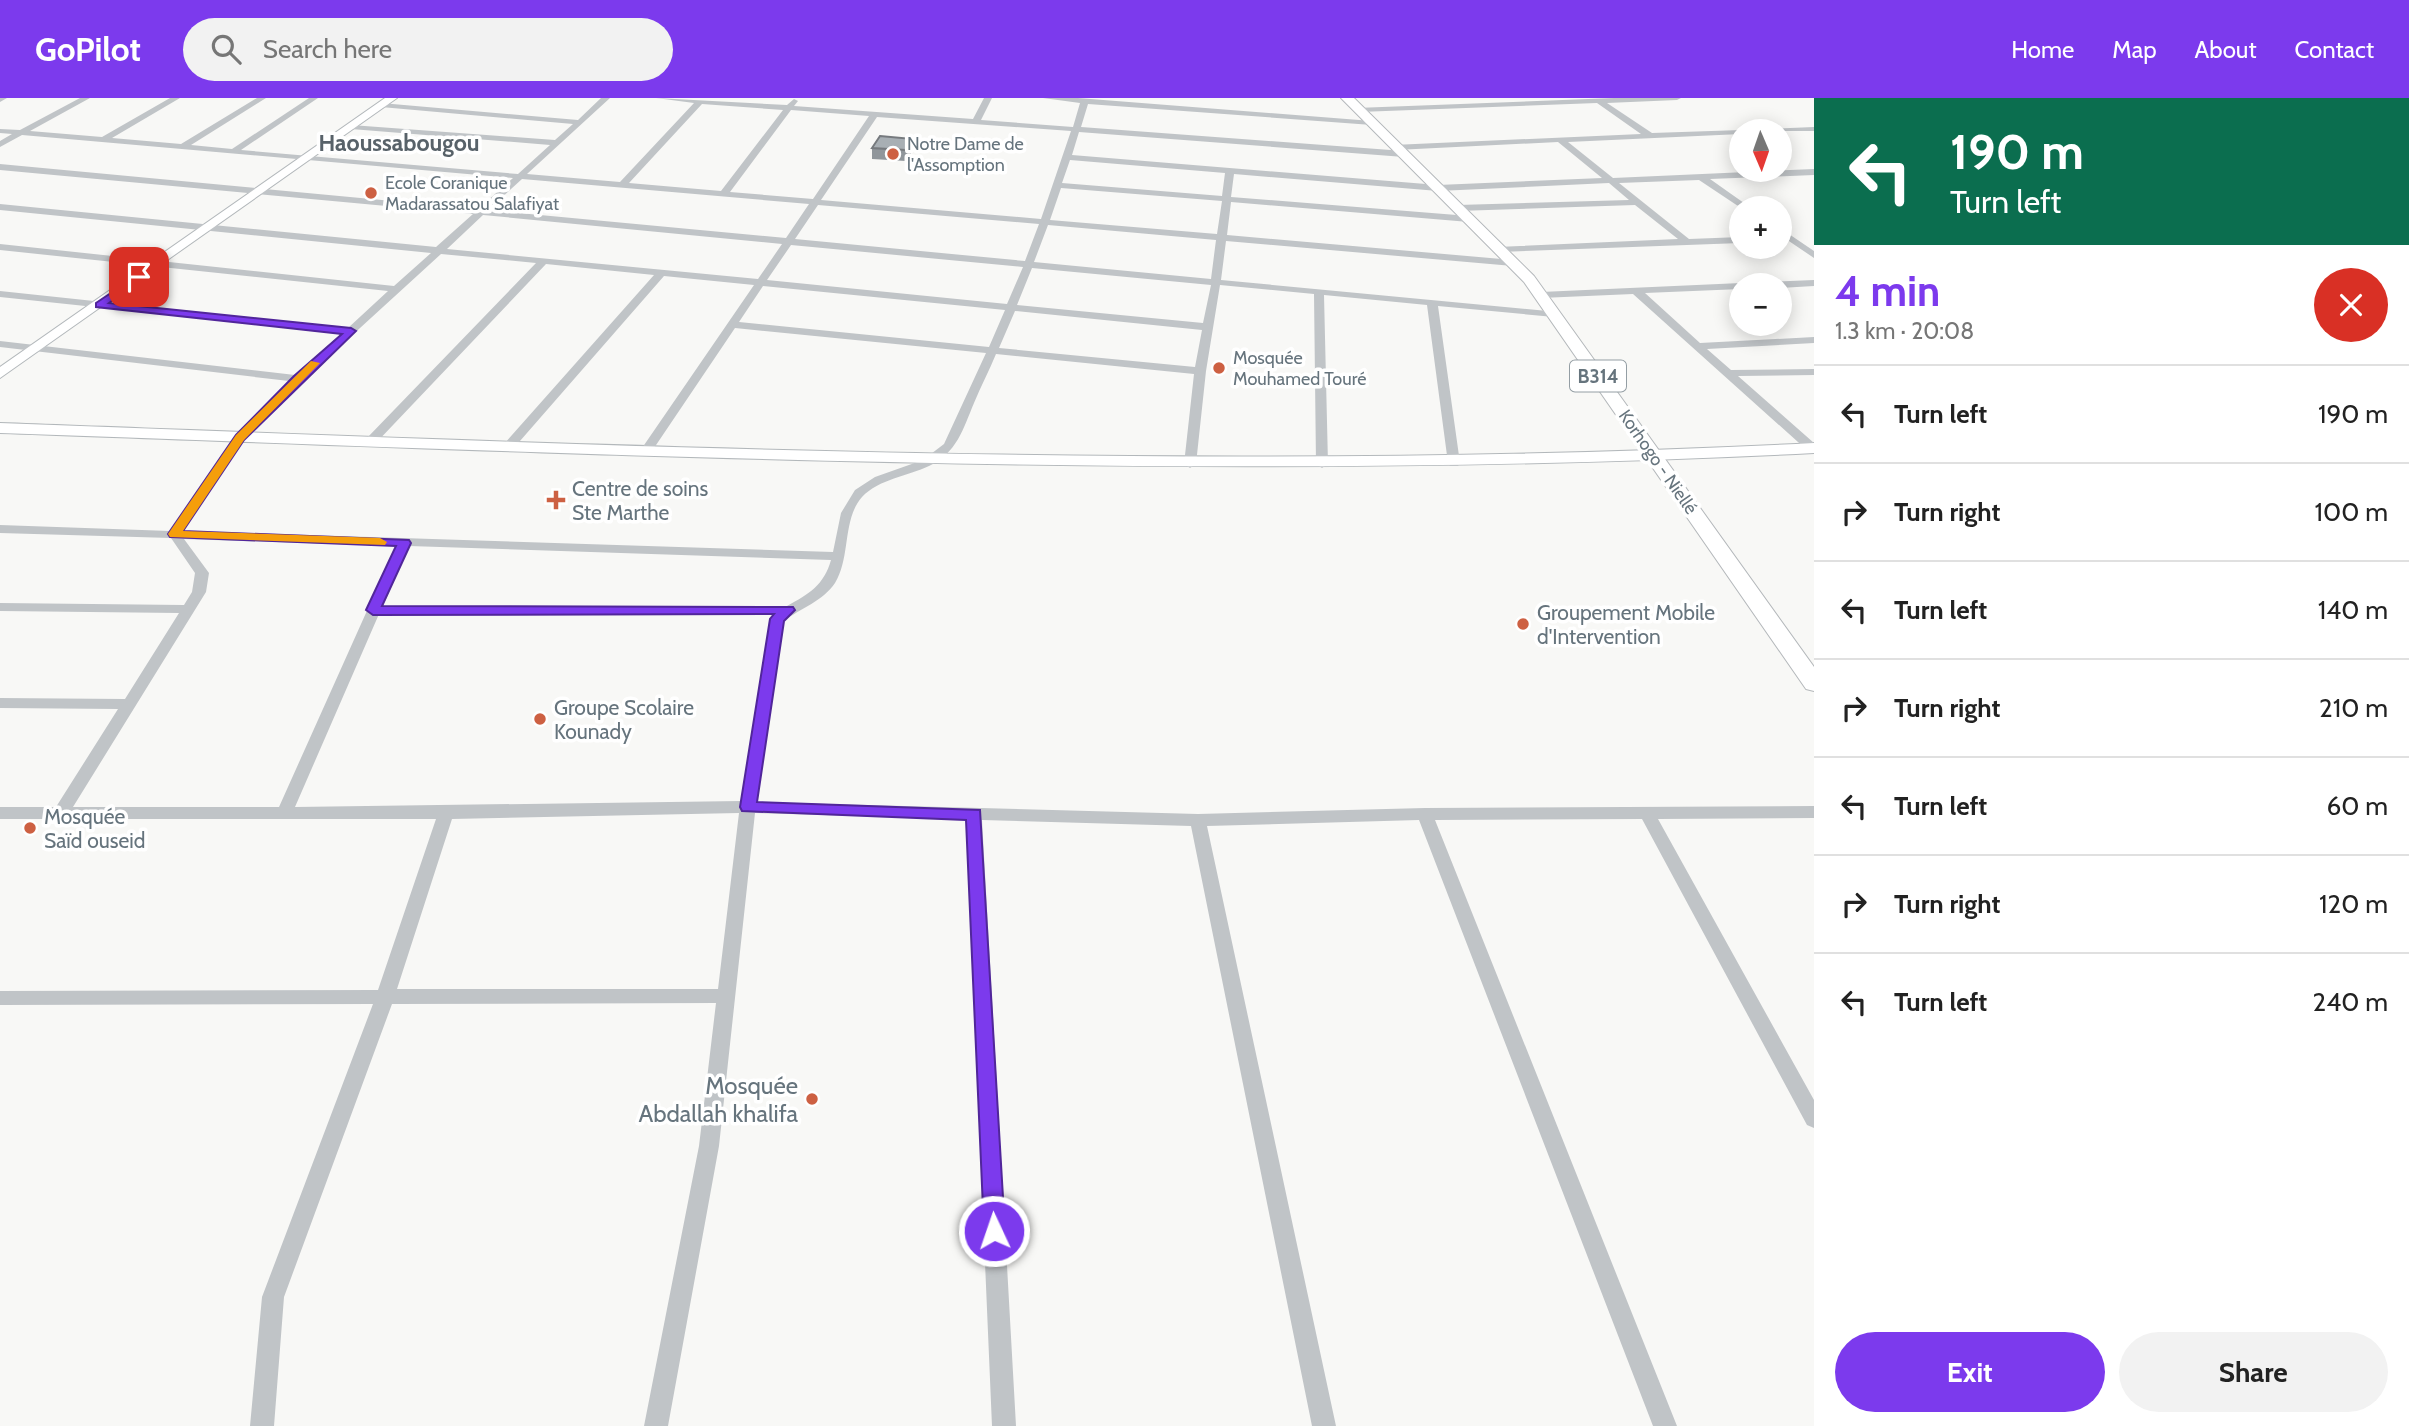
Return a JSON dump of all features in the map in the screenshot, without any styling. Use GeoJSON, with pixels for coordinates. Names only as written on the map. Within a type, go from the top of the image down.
{"type":"FeatureCollection","features":[{"type":"Feature","properties":{"kind":"main road","name":"Korhogo - Niellé"},"geometry":{"type":"LineString","coordinates":[[1359,111],[1513,262],[1541,295],[1814,684]]}},
{"type":"Feature","properties":{"kind":"street"},"geometry":{"type":"LineString","coordinates":[[0,144],[86,98]]}},
{"type":"Feature","properties":{"kind":"street"},"geometry":{"type":"LineString","coordinates":[[105,139],[176,98]]}},
{"type":"Feature","properties":{"kind":"street"},"geometry":{"type":"LineString","coordinates":[[184,146],[262,98]]}},
{"type":"Feature","properties":{"kind":"street"},"geometry":{"type":"LineString","coordinates":[[235,150],[314,98]]}},
{"type":"Feature","properties":{"kind":"street"},"geometry":{"type":"LineString","coordinates":[[174,534],[240,437],[298,379],[606,98]]}},
{"type":"Feature","properties":{"kind":"street"},"geometry":{"type":"LineString","coordinates":[[660,98],[1076,130],[1195,153],[1230,170],[1438,188],[1814,172]]}},
{"type":"Feature","properties":{"kind":"street"},"geometry":{"type":"LineString","coordinates":[[723,194],[797,98]]}},
{"type":"Feature","properties":{"kind":"street"},"geometry":{"type":"LineString","coordinates":[[976,122],[988,98]]}},
{"type":"Feature","properties":{"kind":"street"},"geometry":{"type":"LineString","coordinates":[[1047,98],[1359,111],[1537,101],[1677,98]]}},
{"type":"Feature","properties":{"kind":"street"},"geometry":{"type":"LineString","coordinates":[[622,185],[700,101]]}},
{"type":"Feature","properties":{"kind":"street"},"geometry":{"type":"LineString","coordinates":[[656,1426],[709,1146],[748,807],[777,619],[818,594],[830,581],[850,506],[859,494],[874,484],[931,461],[948,447],[995,350],[1067,157],[1084,101]]}},
{"type":"Feature","properties":{"kind":"street"},"geometry":{"type":"LineString","coordinates":[[1599,101],[1650,136]]}},
{"type":"Feature","properties":{"kind":"street"},"geometry":{"type":"LineString","coordinates":[[0,374],[386,102],[578,122]]}},
{"type":"Feature","properties":{"kind":"street"},"geometry":{"type":"LineString","coordinates":[[646,451],[875,114]]}},
{"type":"Feature","properties":{"kind":"street"},"geometry":{"type":"LineString","coordinates":[[351,127],[556,143]]}},
{"type":"Feature","properties":{"kind":"street"},"geometry":{"type":"LineString","coordinates":[[1792,130],[1814,129]]}},
{"type":"Feature","properties":{"kind":"street"},"geometry":{"type":"LineString","coordinates":[[0,131],[1513,262]]}},
{"type":"Feature","properties":{"kind":"street"},"geometry":{"type":"LineString","coordinates":[[1067,157],[1400,151],[1560,140],[1729,133]]}},
{"type":"Feature","properties":{"kind":"street"},"geometry":{"type":"LineString","coordinates":[[1560,140],[1686,243]]}},
{"type":"Feature","properties":{"kind":"street"},"geometry":{"type":"LineString","coordinates":[[0,167],[1554,314]]}},
{"type":"Feature","properties":{"kind":"street"},"geometry":{"type":"LineString","coordinates":[[1190,464],[1200,371],[1216,282],[1230,170]]}},
{"type":"Feature","properties":{"kind":"street"},"geometry":{"type":"LineString","coordinates":[[1794,173],[1814,186]]}},
{"type":"Feature","properties":{"kind":"street"},"geometry":{"type":"LineString","coordinates":[[1700,176],[1729,196]]}},
{"type":"Feature","properties":{"kind":"street"},"geometry":{"type":"LineString","coordinates":[[1056,185],[1463,214],[1638,202]]}},
{"type":"Feature","properties":{"kind":"street"},"geometry":{"type":"LineString","coordinates":[[0,206],[1208,327]]}},
{"type":"Feature","properties":{"kind":"street"},"geometry":{"type":"LineString","coordinates":[[1792,238],[1814,237]]}},
{"type":"Feature","properties":{"kind":"street"},"geometry":{"type":"LineString","coordinates":[[1500,249],[1729,241]]}},
{"type":"Feature","properties":{"kind":"street"},"geometry":{"type":"LineString","coordinates":[[1792,242],[1814,255]]}},
{"type":"Feature","properties":{"kind":"street"},"geometry":{"type":"LineString","coordinates":[[0,247],[398,289]]}},
{"type":"Feature","properties":{"kind":"street"},"geometry":{"type":"LineString","coordinates":[[370,442],[545,260]]}},
{"type":"Feature","properties":{"kind":"street"},"geometry":{"type":"LineString","coordinates":[[509,446],[662,272]]}},
{"type":"Feature","properties":{"kind":"street"},"geometry":{"type":"LineString","coordinates":[[1792,284],[1814,283]]}},
{"type":"Feature","properties":{"kind":"street"},"geometry":{"type":"LineString","coordinates":[[1541,295],[1729,287]]}},
{"type":"Feature","properties":{"kind":"street"},"geometry":{"type":"LineString","coordinates":[[1636,291],[1813,448]]}},
{"type":"Feature","properties":{"kind":"street"},"geometry":{"type":"LineString","coordinates":[[1318,292],[1322,464]]}},
{"type":"Feature","properties":{"kind":"street"},"geometry":{"type":"LineString","coordinates":[[0,294],[351,331]]}},
{"type":"Feature","properties":{"kind":"street"},"geometry":{"type":"LineString","coordinates":[[1432,302],[1454,463]]}},
{"type":"Feature","properties":{"kind":"street"},"geometry":{"type":"LineString","coordinates":[[732,325],[1200,371]]}},
{"type":"Feature","properties":{"kind":"street"},"geometry":{"type":"LineString","coordinates":[[1698,346],[1814,340]]}},
{"type":"Feature","properties":{"kind":"street"},"geometry":{"type":"LineString","coordinates":[[0,344],[298,379]]}},
{"type":"Feature","properties":{"kind":"street"},"geometry":{"type":"LineString","coordinates":[[1728,373],[1814,372]]}},
{"type":"Feature","properties":{"kind":"street"},"geometry":{"type":"LineString","coordinates":[[0,428],[931,461],[1190,464],[1454,463],[1655,457],[1813,448]]}},
{"type":"Feature","properties":{"kind":"street"},"geometry":{"type":"LineString","coordinates":[[0,529],[837,556]]}},
{"type":"Feature","properties":{"kind":"street"},"geometry":{"type":"LineString","coordinates":[[61,813],[199,592],[202,573],[174,534]]}},
{"type":"Feature","properties":{"kind":"street"},"geometry":{"type":"LineString","coordinates":[[284,814],[404,543]]}},
{"type":"Feature","properties":{"kind":"street"},"geometry":{"type":"LineString","coordinates":[[0,607],[188,609]]}},
{"type":"Feature","properties":{"kind":"street"},"geometry":{"type":"LineString","coordinates":[[373,610],[788,610]]}},
{"type":"Feature","properties":{"kind":"street"},"geometry":{"type":"LineString","coordinates":[[0,703],[129,704]]}},
{"type":"Feature","properties":{"kind":"street"},"geometry":{"type":"LineString","coordinates":[[0,813],[446,813],[748,807],[1198,820],[1425,814],[1648,815],[1814,812]]}},
{"type":"Feature","properties":{"kind":"street"},"geometry":{"type":"LineString","coordinates":[[262,1426],[273,1297],[384,997],[446,813]]}},
{"type":"Feature","properties":{"kind":"street"},"geometry":{"type":"LineString","coordinates":[[974,814],[1004,1426]]}},
{"type":"Feature","properties":{"kind":"street"},"geometry":{"type":"LineString","coordinates":[[1425,814],[1665,1426]]}},
{"type":"Feature","properties":{"kind":"street"},"geometry":{"type":"LineString","coordinates":[[1648,815],[1814,1119]]}},
{"type":"Feature","properties":{"kind":"street"},"geometry":{"type":"LineString","coordinates":[[1198,820],[1324,1426]]}},
{"type":"Feature","properties":{"kind":"street"},"geometry":{"type":"LineString","coordinates":[[0,998],[727,996]]}},
{"type":"Feature","properties":{"kind":"building"},"geometry":{"type":"Polygon","coordinates":[[[880,136],[913,139],[906,150],[872,148],[880,136]]]}},
{"type":"Feature","properties":{"kind":"slow traffic"},"geometry":{"type":"LineString","coordinates":[[315,363],[240,437],[174,534],[380,542]]}},
{"type":"Feature","properties":{"kind":"place","name":"Notre Dame de l'Assomption"},"geometry":{"type":"Point","coordinates":[893,154]}},
{"type":"Feature","properties":{"kind":"place","name":"Ecole Coranique Madarassatou Salafiyat"},"geometry":{"type":"Point","coordinates":[371,193]}},
{"type":"Feature","properties":{"kind":"place","name":"Mosquée Mouhamed Touré"},"geometry":{"type":"Point","coordinates":[1219,368]}},
{"type":"Feature","properties":{"kind":"place","name":"Centre de soins Ste Marthe"},"geometry":{"type":"Point","coordinates":[556,500]}},
{"type":"Feature","properties":{"kind":"place","name":"Groupement Mobile d'Intervention"},"geometry":{"type":"Point","coordinates":[1523,624]}},
{"type":"Feature","properties":{"kind":"place","name":"Groupe Scolaire Kounady"},"geometry":{"type":"Point","coordinates":[540,719]}},
{"type":"Feature","properties":{"kind":"place","name":"Mosquée Saïd ouseid"},"geometry":{"type":"Point","coordinates":[30,828]}},
{"type":"Feature","properties":{"kind":"place","name":"Mosquée Abdallah khalifa"},"geometry":{"type":"Point","coordinates":[812,1099]}},
{"type":"Feature","properties":{"kind":"district","name":"Haoussabougou"},"geometry":{"type":"Point","coordinates":[399,143]}},
{"type":"Feature","properties":{"kind":"route"},"geometry":{"type":"LineString","coordinates":[[139,277],[99,305],[351,331],[240,437],[174,534],[404,543],[373,610],[788,610],[777,619],[748,807],[974,814],[994,1231]]}}]}
